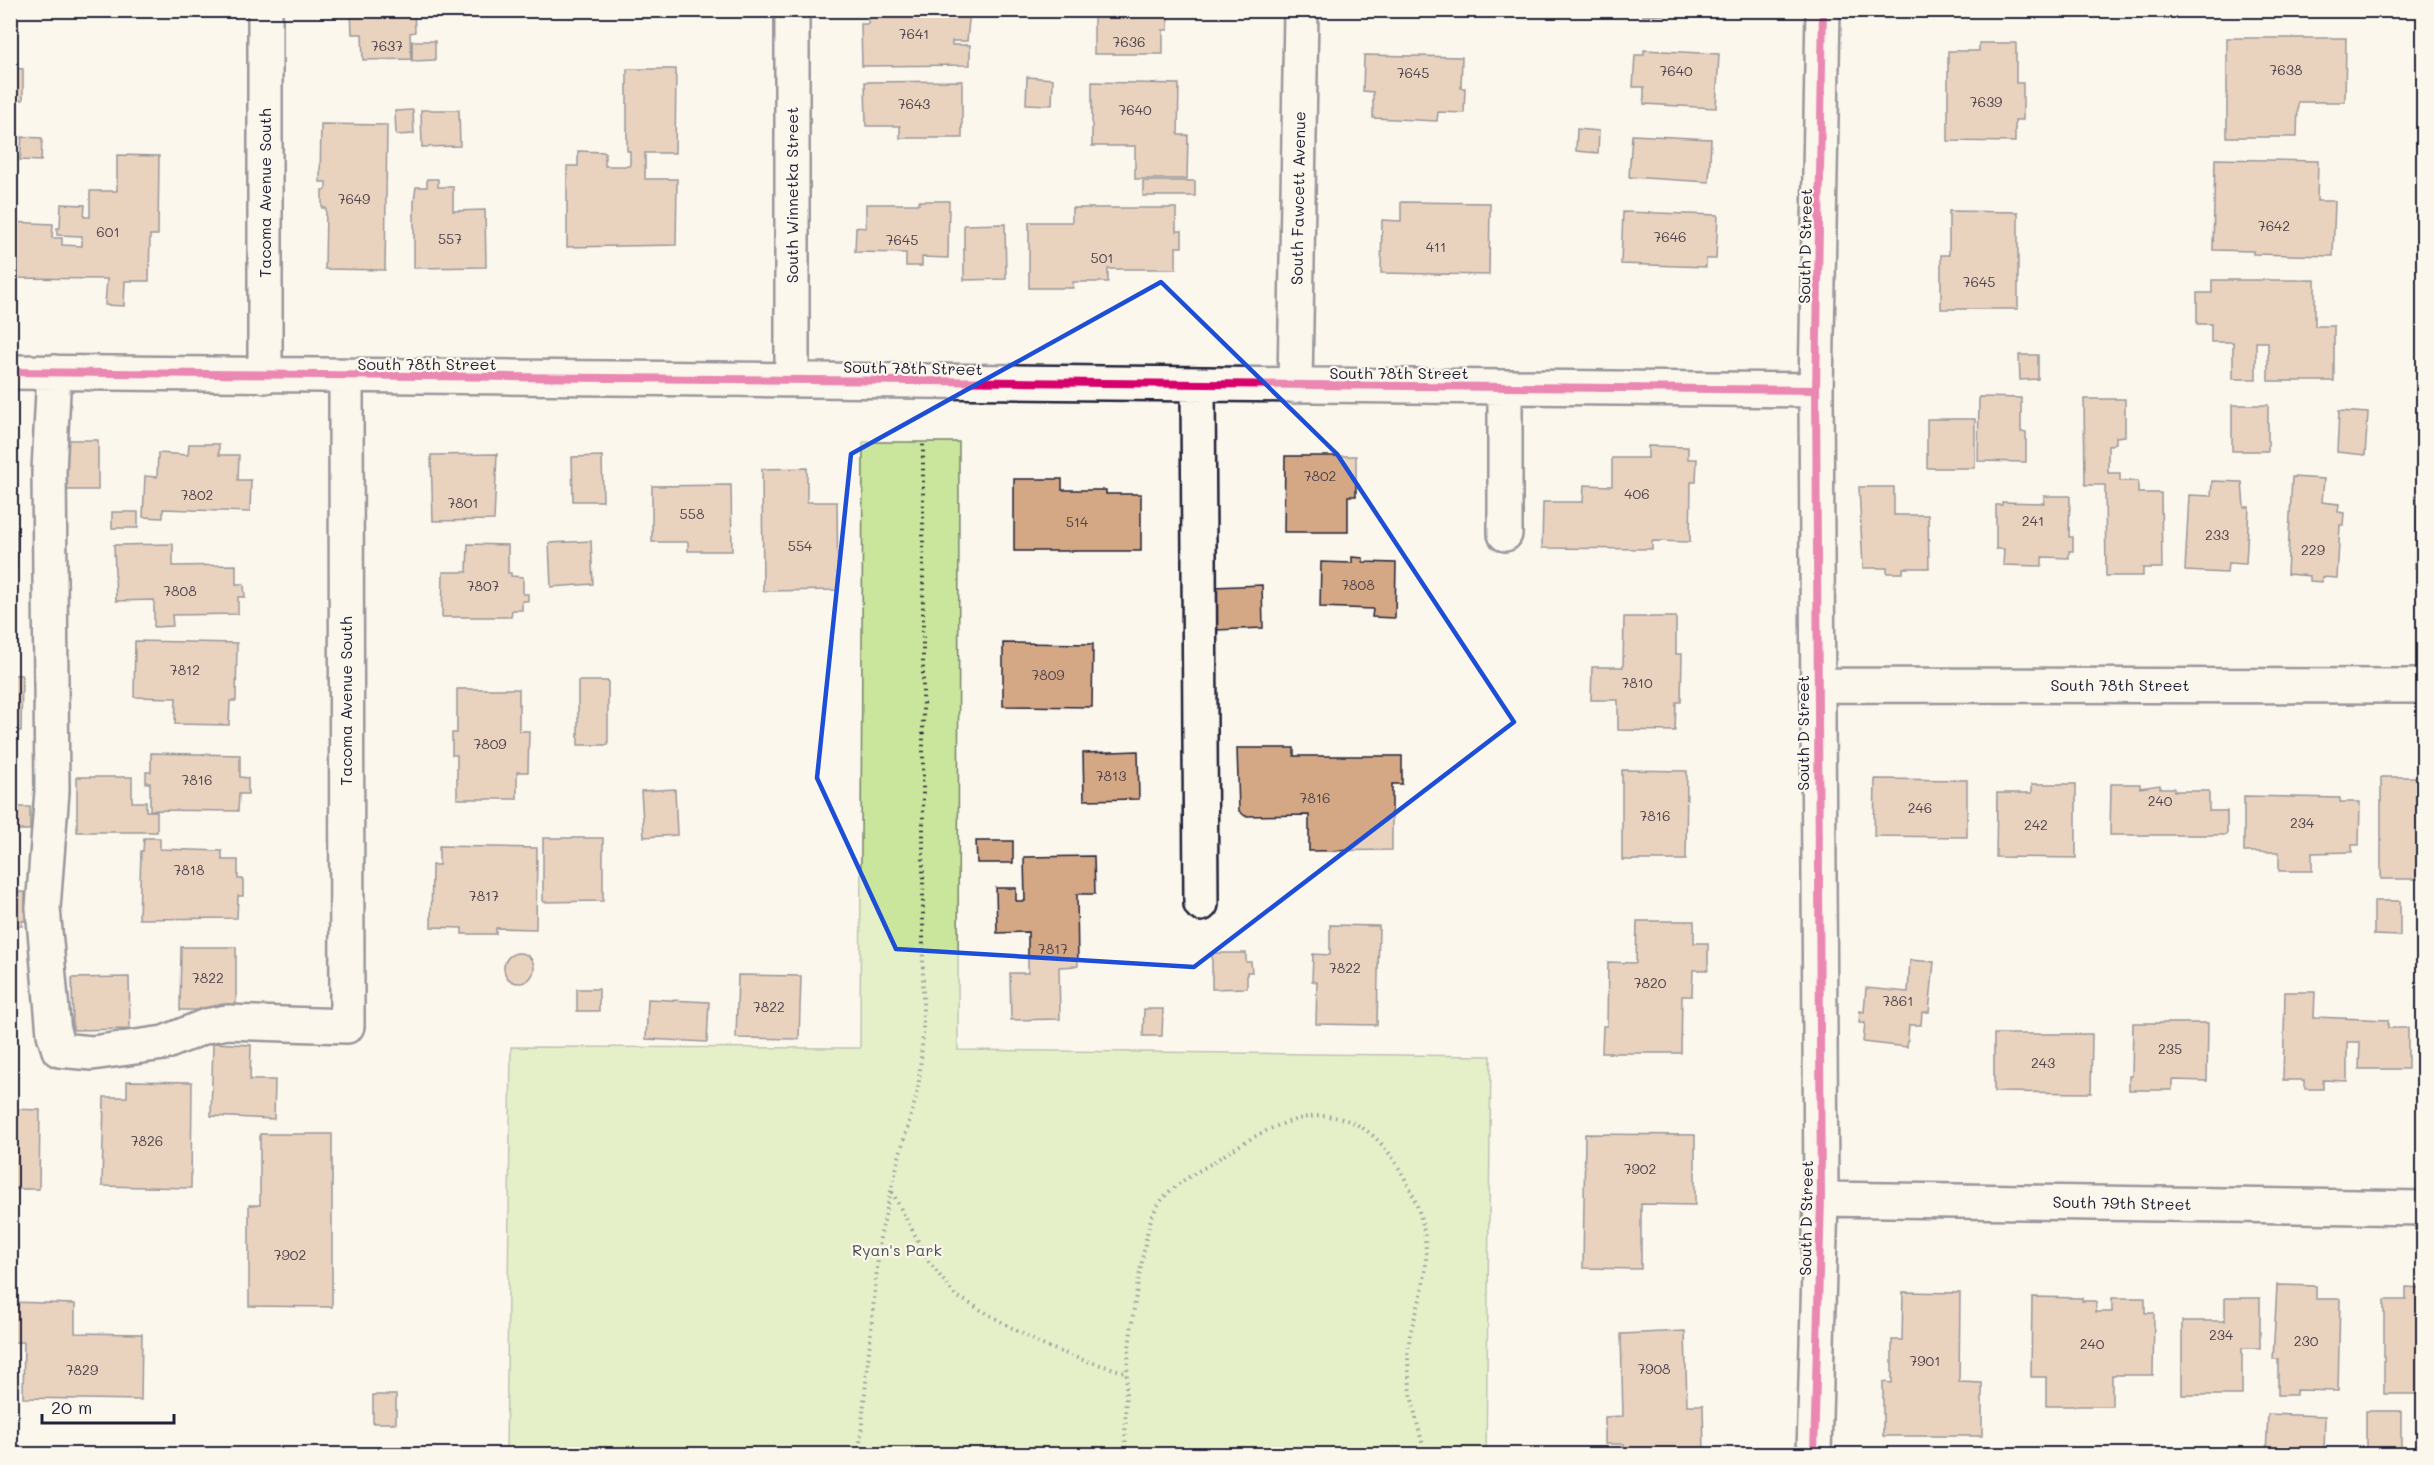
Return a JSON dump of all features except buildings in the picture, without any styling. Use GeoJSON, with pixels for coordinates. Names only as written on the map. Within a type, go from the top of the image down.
{"type":"FeatureCollection","features":[{"type":"Feature","properties":{"kind":"street","name":"Tacoma Avenue South"},"geometry":{"type":"LineString","coordinates":[[265,376],[266,10]]}},
{"type":"Feature","properties":{"kind":"street","name":"South Winnetka Street"},"geometry":{"type":"LineString","coordinates":[[792,10],[792,380]]}},
{"type":"Feature","properties":{"kind":"street","name":"South Fawcett Avenue"},"geometry":{"type":"LineString","coordinates":[[1295,386],[1301,10]]}},
{"type":"Feature","properties":{"kind":"street","name":"South D Street"},"geometry":{"type":"LineString","coordinates":[[1814,1455],[1821,1199],[1816,685],[1816,390],[1823,10]]}},
{"type":"Feature","properties":{"kind":"street","name":"South 78th Street"},"geometry":{"type":"LineString","coordinates":[[10,372],[1816,390]]}},
{"type":"Feature","properties":{"kind":"street","name":"Tacoma Avenue South"},"geometry":{"type":"LineString","coordinates":[[54,372],[49,471],[52,791],[43,908],[54,1034],[59,1050],[92,1053],[164,1043],[206,1026],[227,1022],[347,1026],[346,377]]}},
{"type":"Feature","properties":{"kind":"street"},"geometry":{"type":"LineString","coordinates":[[1198,384],[1201,904]]}},
{"type":"Feature","properties":{"kind":"street"},"geometry":{"type":"LineString","coordinates":[[1505,387],[1505,534]]}},
{"type":"Feature","properties":{"kind":"street","name":"South 78th Street"},"geometry":{"type":"LineString","coordinates":[[1816,685],[2424,686]]}},
{"type":"Feature","properties":{"kind":"street","name":"South 79th Street"},"geometry":{"type":"LineString","coordinates":[[1821,1199],[2424,1208]]}},
{"type":"Feature","properties":{"kind":"path"},"geometry":{"type":"LineString","coordinates":[[859,1455],[880,1238],[900,1153],[918,1092],[922,1036],[923,442]]}},
{"type":"Feature","properties":{"kind":"path"},"geometry":{"type":"LineString","coordinates":[[1126,1455],[1130,1329],[1148,1229],[1160,1201],[1231,1150],[1276,1125],[1305,1116],[1339,1116],[1373,1133],[1404,1177],[1425,1227],[1427,1266],[1409,1342],[1409,1383],[1425,1455]]}},
{"type":"Feature","properties":{"kind":"path"},"geometry":{"type":"LineString","coordinates":[[892,1191],[924,1253],[955,1295],[1040,1344],[1128,1372]]}},
{"type":"Feature","properties":{"kind":"highlighted area"},"geometry":{"type":"Polygon","coordinates":[[[1161,282],[1337,454],[1514,722],[1194,967],[896,949],[817,778],[851,454],[1161,282]]]}},
{"type":"Feature","properties":{"kind":"green space","name":"Ryan's Park"},"geometry":{"type":"Polygon","coordinates":[[[863,442],[959,442],[958,1050],[1491,1056],[1486,1454],[506,1454],[511,1047],[860,1048],[863,442]]]}},
{"type":"Feature","properties":{"kind":"cycle path"},"geometry":{"type":"LineString","coordinates":[[1814,1454],[1821,1199],[1816,390],[1823,10]]}},
{"type":"Feature","properties":{"kind":"cycle path"},"geometry":{"type":"LineString","coordinates":[[10,372],[1816,390]]}}]}
